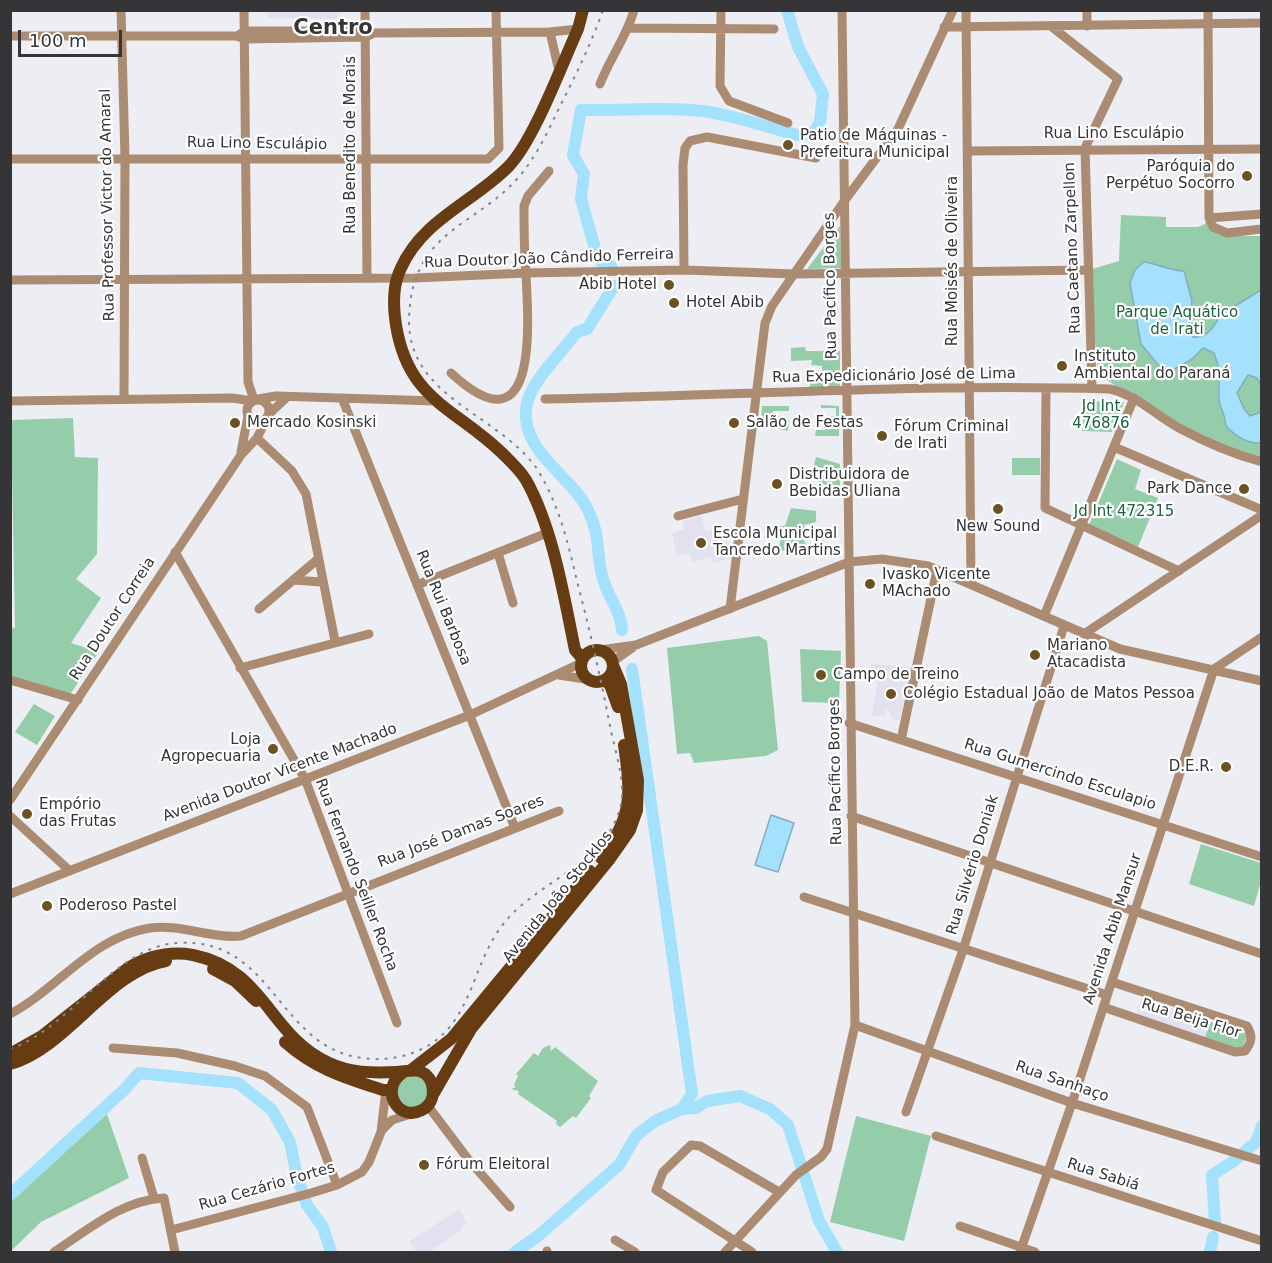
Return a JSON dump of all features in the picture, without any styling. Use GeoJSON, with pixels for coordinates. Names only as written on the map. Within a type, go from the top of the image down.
{"type":"FeatureCollection","features":[{"type":"Feature","properties":{"kind":"main road"},"geometry":{"type":"LineString","coordinates":[[573,638],[609,655],[613,663],[610,675],[604,680],[591,681],[583,674],[581,661],[575,650],[547,533],[531,491],[517,468],[495,446],[435,401],[417,382],[404,359],[395,322],[393,301],[396,278],[402,264],[430,227],[509,166],[529,136],[578,29],[584,10]]}},
{"type":"Feature","properties":{"kind":"main road"},"geometry":{"type":"LineString","coordinates":[[581,661],[597,650]]}},
{"type":"Feature","properties":{"kind":"main road","name":"Avenida João Stocklos"},"geometry":{"type":"LineString","coordinates":[[423,1109],[471,1029],[609,860],[630,830],[637,810],[638,780],[621,684],[613,663]]}},
{"type":"Feature","properties":{"kind":"main road","name":"Avenida João Stocklos"},"geometry":{"type":"LineString","coordinates":[[391,1091],[394,1081],[451,1039],[604,853],[620,828],[629,807],[629,780],[617,700],[604,680]]}},
{"type":"Feature","properties":{"kind":"main road"},"geometry":{"type":"LineString","coordinates":[[10,1054],[30,1045],[142,959],[174,953],[208,959],[238,972],[258,993],[287,1032],[328,1063],[360,1072],[408,1071],[425,1074],[433,1086],[434,1093]]}},
{"type":"Feature","properties":{"kind":"main road"},"geometry":{"type":"LineString","coordinates":[[10,1064],[41,1048],[140,971],[158,963],[173,960],[206,966],[235,981],[255,1000],[281,1038],[312,1064],[354,1081],[391,1091],[393,1101],[402,1110],[423,1109]]}},
{"type":"Feature","properties":{"kind":"street","name":"Rua Professor Victor do Amaral"},"geometry":{"type":"LineString","coordinates":[[121,10],[125,158],[123,399]]}},
{"type":"Feature","properties":{"kind":"street"},"geometry":{"type":"LineString","coordinates":[[244,10],[242,35],[246,158],[248,382],[257,422],[287,397]]}},
{"type":"Feature","properties":{"kind":"street","name":"Rua Benedito de Morais"},"geometry":{"type":"LineString","coordinates":[[365,10],[368,33],[367,278]]}},
{"type":"Feature","properties":{"kind":"street"},"geometry":{"type":"LineString","coordinates":[[496,10],[496,31]]}},
{"type":"Feature","properties":{"kind":"street"},"geometry":{"type":"LineString","coordinates":[[600,84],[617,45],[629,28],[634,10]]}},
{"type":"Feature","properties":{"kind":"street"},"geometry":{"type":"LineString","coordinates":[[721,10],[720,86],[723,95],[729,102],[788,123]]}},
{"type":"Feature","properties":{"kind":"street","name":"Rua Pacífico Borges"},"geometry":{"type":"LineString","coordinates":[[779,1192],[827,1149],[855,1025],[849,723],[847,274],[842,10]]}},
{"type":"Feature","properties":{"kind":"street"},"geometry":{"type":"LineString","coordinates":[[730,609],[765,323],[772,306],[845,200],[898,129],[953,10]]}},
{"type":"Feature","properties":{"kind":"street","name":"Rua Moisés de Oliveira"},"geometry":{"type":"LineString","coordinates":[[966,10],[971,584]]}},
{"type":"Feature","properties":{"kind":"street"},"geometry":{"type":"LineString","coordinates":[[1087,10],[1087,26]]}},
{"type":"Feature","properties":{"kind":"street"},"geometry":{"type":"LineString","coordinates":[[1208,10],[1209,218],[1213,227],[1227,232],[1262,229]]}},
{"type":"Feature","properties":{"kind":"street"},"geometry":{"type":"LineString","coordinates":[[944,27],[1262,24]]}},
{"type":"Feature","properties":{"kind":"street","name":"Rua Caetano Zarpellon"},"geometry":{"type":"LineString","coordinates":[[1052,27],[1118,79],[1085,148],[1092,388]]}},
{"type":"Feature","properties":{"kind":"street"},"geometry":{"type":"LineString","coordinates":[[629,28],[774,29]]}},
{"type":"Feature","properties":{"kind":"street"},"geometry":{"type":"LineString","coordinates":[[10,36],[550,32],[578,29]]}},
{"type":"Feature","properties":{"kind":"street","name":"Rua Lino Esculápio"},"geometry":{"type":"LineString","coordinates":[[10,159],[488,159],[499,148],[496,31]]}},
{"type":"Feature","properties":{"kind":"street"},"geometry":{"type":"LineString","coordinates":[[550,32],[559,71]]}},
{"type":"Feature","properties":{"kind":"street"},"geometry":{"type":"LineString","coordinates":[[684,270],[683,165],[685,148],[690,141],[699,137],[816,158]]}},
{"type":"Feature","properties":{"kind":"street","name":"Rua Lino Esculápio"},"geometry":{"type":"LineString","coordinates":[[967,151],[1085,148],[1262,149]]}},
{"type":"Feature","properties":{"kind":"street"},"geometry":{"type":"LineString","coordinates":[[450,373],[469,391],[480,396],[506,397],[514,392],[527,361],[524,206],[528,196],[549,171]]}},
{"type":"Feature","properties":{"kind":"street"},"geometry":{"type":"LineString","coordinates":[[1209,218],[1262,214]]}},
{"type":"Feature","properties":{"kind":"street","name":"Rua Doutor João Cândido Ferreira"},"geometry":{"type":"LineString","coordinates":[[10,280],[396,278],[684,270],[847,274],[1089,270]]}},
{"type":"Feature","properties":{"kind":"street","name":"Rua Expedicionário José de Lima"},"geometry":{"type":"LineString","coordinates":[[545,399],[848,390],[1092,388],[1122,392],[1179,428],[1229,451],[1262,462]]}},
{"type":"Feature","properties":{"kind":"street"},"geometry":{"type":"LineString","coordinates":[[1046,389],[1045,508],[1179,571]]}},
{"type":"Feature","properties":{"kind":"street"},"geometry":{"type":"LineString","coordinates":[[252,405],[287,397],[435,401]]}},
{"type":"Feature","properties":{"kind":"street"},"geometry":{"type":"LineString","coordinates":[[10,401],[232,398],[252,405],[267,404],[267,416]]}},
{"type":"Feature","properties":{"kind":"street","name":"Rua Rui Barbosa"},"geometry":{"type":"LineString","coordinates":[[342,398],[516,828]]}},
{"type":"Feature","properties":{"kind":"street"},"geometry":{"type":"LineString","coordinates":[[1044,616],[1134,398]]}},
{"type":"Feature","properties":{"kind":"street","name":"Rua Doutor Correia"},"geometry":{"type":"LineString","coordinates":[[241,455],[252,405]]}},
{"type":"Feature","properties":{"kind":"street","name":"Rua Doutor Correia"},"geometry":{"type":"LineString","coordinates":[[10,801],[241,455],[257,438],[267,416]]}},
{"type":"Feature","properties":{"kind":"street"},"geometry":{"type":"LineString","coordinates":[[257,438],[301,483],[306,494],[335,642]]}},
{"type":"Feature","properties":{"kind":"street"},"geometry":{"type":"LineString","coordinates":[[1114,447],[1262,510]]}},
{"type":"Feature","properties":{"kind":"street"},"geometry":{"type":"LineString","coordinates":[[678,516],[743,499]]}},
{"type":"Feature","properties":{"kind":"street"},"geometry":{"type":"LineString","coordinates":[[1084,634],[1262,515]]}},
{"type":"Feature","properties":{"kind":"street"},"geometry":{"type":"LineString","coordinates":[[417,585],[547,533]]}},
{"type":"Feature","properties":{"kind":"street","name":"Rua Fernando Seiller Rocha"},"geometry":{"type":"LineString","coordinates":[[175,552],[304,780],[397,1023]]}},
{"type":"Feature","properties":{"kind":"street"},"geometry":{"type":"LineString","coordinates":[[498,553],[513,603]]}},
{"type":"Feature","properties":{"kind":"street"},"geometry":{"type":"LineString","coordinates":[[259,609],[318,559]]}},
{"type":"Feature","properties":{"kind":"street"},"geometry":{"type":"LineString","coordinates":[[597,650],[636,645],[849,562],[902,560],[937,570],[1084,634],[1147,656],[1262,681]]}},
{"type":"Feature","properties":{"kind":"street"},"geometry":{"type":"LineString","coordinates":[[901,740],[937,570]]}},
{"type":"Feature","properties":{"kind":"street"},"geometry":{"type":"LineString","coordinates":[[293,580],[322,582]]}},
{"type":"Feature","properties":{"kind":"street","name":"Rua Silvério Doniak"},"geometry":{"type":"LineString","coordinates":[[906,1112],[963,950],[1065,626]]}},
{"type":"Feature","properties":{"kind":"street"},"geometry":{"type":"LineString","coordinates":[[240,668],[369,634]]}},
{"type":"Feature","properties":{"kind":"street"},"geometry":{"type":"LineString","coordinates":[[1214,669],[1262,637]]}},
{"type":"Feature","properties":{"kind":"street"},"geometry":{"type":"LineString","coordinates":[[613,663],[636,645]]}},
{"type":"Feature","properties":{"kind":"street","name":"Avenida Doutor Vicente Machado"},"geometry":{"type":"LineString","coordinates":[[10,894],[470,715],[559,675],[581,661]]}},
{"type":"Feature","properties":{"kind":"street","name":"Avenida Abib Mansur"},"geometry":{"type":"LineString","coordinates":[[1021,1250],[1072,1103],[1214,669]]}},
{"type":"Feature","properties":{"kind":"street"},"geometry":{"type":"LineString","coordinates":[[559,675],[591,681]]}},
{"type":"Feature","properties":{"kind":"street"},"geometry":{"type":"LineString","coordinates":[[10,680],[78,700]]}},
{"type":"Feature","properties":{"kind":"street","name":"Rua Gumercindo Esculapio"},"geometry":{"type":"LineString","coordinates":[[849,723],[1262,857]]}},
{"type":"Feature","properties":{"kind":"street","name":"Rua José Damas Soares"},"geometry":{"type":"LineString","coordinates":[[10,1014],[27,1005],[86,956],[125,936],[166,927],[187,928],[228,937],[241,936],[346,892],[559,811]]}},
{"type":"Feature","properties":{"kind":"street"},"geometry":{"type":"LineString","coordinates":[[10,816],[70,871]]}},
{"type":"Feature","properties":{"kind":"street"},"geometry":{"type":"LineString","coordinates":[[851,816],[990,861],[1134,913],[1262,954]]}},
{"type":"Feature","properties":{"kind":"street"},"geometry":{"type":"LineString","coordinates":[[804,897],[854,911],[963,950],[1107,995]]}},
{"type":"Feature","properties":{"kind":"street","name":"Rua Beija Flor"},"geometry":{"type":"LineString","coordinates":[[1103,1007],[1235,1052],[1245,1051],[1251,1044],[1252,1034],[1247,1026],[1112,982]]}},
{"type":"Feature","properties":{"kind":"street","name":"Rua Sanhaço"},"geometry":{"type":"LineString","coordinates":[[855,1025],[1072,1103],[1262,1161]]}},
{"type":"Feature","properties":{"kind":"street"},"geometry":{"type":"LineString","coordinates":[[113,1048],[177,1053],[235,1066],[265,1076],[307,1107],[337,1185]]}},
{"type":"Feature","properties":{"kind":"street","name":"Rua Cezário Fortes"},"geometry":{"type":"LineString","coordinates":[[171,1230],[311,1193],[337,1185],[362,1172],[369,1162],[381,1132],[385,1098],[391,1091]]}},
{"type":"Feature","properties":{"kind":"street"},"geometry":{"type":"LineString","coordinates":[[381,1132],[392,1120],[423,1109],[510,1207]]}},
{"type":"Feature","properties":{"kind":"street","name":"Rua Sabiá"},"geometry":{"type":"LineString","coordinates":[[936,1136],[1262,1242]]}},
{"type":"Feature","properties":{"kind":"street"},"geometry":{"type":"LineString","coordinates":[[725,1252],[735,1243],[779,1192],[700,1146],[691,1145],[663,1172],[656,1190],[735,1243],[752,1252]]}},
{"type":"Feature","properties":{"kind":"street"},"geometry":{"type":"LineString","coordinates":[[142,1158],[171,1230],[175,1252]]}},
{"type":"Feature","properties":{"kind":"street"},"geometry":{"type":"LineString","coordinates":[[59,1251],[126,1205],[159,1198]]}},
{"type":"Feature","properties":{"kind":"street"},"geometry":{"type":"LineString","coordinates":[[960,1226],[1021,1250],[1035,1252]]}},
{"type":"Feature","properties":{"kind":"street"},"geometry":{"type":"LineString","coordinates":[[615,1240],[635,1252]]}},
{"type":"Feature","properties":{"kind":"shaded area"},"geometry":{"type":"Polygon","coordinates":[[[267,11],[339,11],[340,19],[268,18],[267,11]]]}},
{"type":"Feature","properties":{"kind":"shaded area","name":"Escola Municipal Tancredo Martins"},"geometry":{"type":"Polygon","coordinates":[[[701,516],[706,532],[725,527],[732,558],[713,563],[711,557],[692,562],[689,553],[677,556],[672,533],[684,529],[683,521],[701,516]]]}},
{"type":"Feature","properties":{"kind":"shaded area","name":"Colégio Estadual João de Matos Pessoa"},"geometry":{"type":"Polygon","coordinates":[[[871,664],[913,667],[899,720],[892,719],[889,710],[886,710],[885,717],[872,715],[878,678],[870,676],[871,664]]]}},
{"type":"Feature","properties":{"kind":"shaded area"},"geometry":{"type":"Polygon","coordinates":[[[1141,998],[1208,1019],[1211,1022],[1205,1036],[1201,1038],[1136,1016],[1141,998]]]}},
{"type":"Feature","properties":{"kind":"shaded area"},"geometry":{"type":"Polygon","coordinates":[[[459,1209],[467,1222],[462,1226],[463,1229],[429,1252],[417,1252],[409,1242],[459,1209]]]}},
{"type":"Feature","properties":{"kind":"green space","name":"Parque Aquático de Irati"},"geometry":{"type":"Polygon","coordinates":[[[1121,215],[1166,217],[1166,227],[1198,227],[1205,224],[1209,215],[1217,234],[1261,236],[1261,460],[1218,443],[1176,422],[1136,399],[1098,373],[1089,270],[1119,261],[1121,215]]]}},
{"type":"Feature","properties":{"kind":"green space"},"geometry":{"type":"Polygon","coordinates":[[[840,226],[841,268],[807,269],[840,226]]]}},
{"type":"Feature","properties":{"kind":"green space"},"geometry":{"type":"Polygon","coordinates":[[[805,347],[806,351],[840,351],[840,387],[810,387],[811,379],[822,378],[822,366],[811,365],[812,360],[791,361],[791,348],[805,347]]]}},
{"type":"Feature","properties":{"kind":"green space","name":"Jd Int 476876"},"geometry":{"type":"Polygon","coordinates":[[[1085,401],[1124,402],[1112,432],[1082,431],[1085,401]]]}},
{"type":"Feature","properties":{"kind":"green space"},"geometry":{"type":"Polygon","coordinates":[[[821,405],[839,406],[839,436],[815,436],[816,430],[825,430],[825,417],[836,416],[836,408],[821,408],[821,405]]]}},
{"type":"Feature","properties":{"kind":"green space"},"geometry":{"type":"Polygon","coordinates":[[[762,406],[789,406],[789,411],[773,411],[773,421],[789,420],[788,431],[761,425],[762,406]]]}},
{"type":"Feature","properties":{"kind":"green space"},"geometry":{"type":"Polygon","coordinates":[[[73,418],[75,457],[98,458],[97,554],[76,579],[101,598],[71,643],[99,652],[69,696],[11,678],[10,627],[15,628],[11,420],[73,418]]]}},
{"type":"Feature","properties":{"kind":"green space"},"geometry":{"type":"Polygon","coordinates":[[[816,457],[840,464],[840,488],[818,483],[821,468],[814,465],[816,457]]]}},
{"type":"Feature","properties":{"kind":"green space"},"geometry":{"type":"Polygon","coordinates":[[[1012,458],[1040,458],[1040,475],[1012,475],[1012,458]]]}},
{"type":"Feature","properties":{"kind":"green space","name":"Jd Int 472315"},"geometry":{"type":"Polygon","coordinates":[[[1117,459],[1141,470],[1135,489],[1158,498],[1138,547],[1089,525],[1117,459]]]}},
{"type":"Feature","properties":{"kind":"green space"},"geometry":{"type":"Polygon","coordinates":[[[791,508],[816,511],[816,522],[804,525],[806,532],[801,533],[807,548],[797,553],[778,550],[782,535],[772,534],[774,526],[785,526],[791,508]]]}},
{"type":"Feature","properties":{"kind":"green space"},"geometry":{"type":"Polygon","coordinates":[[[759,636],[767,641],[778,750],[766,756],[694,763],[690,753],[677,754],[667,648],[759,636]]]}},
{"type":"Feature","properties":{"kind":"green space","name":"Campo de Treino"},"geometry":{"type":"Polygon","coordinates":[[[800,649],[841,651],[839,703],[802,702],[800,649]]]}},
{"type":"Feature","properties":{"kind":"green space"},"geometry":{"type":"Polygon","coordinates":[[[34,704],[55,716],[37,745],[15,732],[34,704]]]}},
{"type":"Feature","properties":{"kind":"green space"},"geometry":{"type":"Polygon","coordinates":[[[1201,844],[1261,863],[1261,881],[1254,906],[1189,884],[1201,844]]]}},
{"type":"Feature","properties":{"kind":"green space"},"geometry":{"type":"Polygon","coordinates":[[[1211,1022],[1248,1034],[1241,1051],[1204,1039],[1211,1022]]]}},
{"type":"Feature","properties":{"kind":"green space"},"geometry":{"type":"Polygon","coordinates":[[[550,1045],[551,1051],[555,1047],[598,1081],[589,1096],[591,1098],[576,1118],[573,1116],[560,1127],[556,1124],[557,1121],[518,1094],[519,1091],[511,1089],[516,1087],[514,1085],[518,1076],[516,1074],[534,1053],[538,1056],[543,1048],[550,1045]]]}},
{"type":"Feature","properties":{"kind":"green space"},"geometry":{"type":"Polygon","coordinates":[[[412,1076],[423,1081],[428,1092],[423,1103],[412,1108],[401,1103],[396,1092],[401,1081],[412,1076]]]}},
{"type":"Feature","properties":{"kind":"green space"},"geometry":{"type":"Polygon","coordinates":[[[107,1114],[129,1178],[41,1222],[11,1251],[11,1201],[107,1114]]]}},
{"type":"Feature","properties":{"kind":"green space"},"geometry":{"type":"Polygon","coordinates":[[[856,1116],[931,1136],[904,1241],[830,1222],[856,1116]]]}},
{"type":"Feature","properties":{"kind":"water"},"geometry":{"type":"Polygon","coordinates":[[[1144,262],[1184,271],[1192,301],[1188,331],[1193,337],[1209,332],[1224,308],[1235,306],[1261,290],[1261,385],[1257,378],[1248,375],[1237,393],[1250,416],[1261,412],[1261,443],[1242,439],[1226,426],[1219,402],[1219,371],[1214,353],[1203,348],[1192,359],[1173,370],[1160,367],[1141,344],[1130,283],[1135,270],[1144,262]]]}},
{"type":"Feature","properties":{"kind":"water"},"geometry":{"type":"Polygon","coordinates":[[[771,815],[794,823],[778,872],[755,865],[771,815]]]}},
{"type":"Feature","properties":{"kind":"waterway"},"geometry":{"type":"LineString","coordinates":[[611,266],[602,263],[596,252],[581,199],[584,174],[573,155],[581,110],[702,111],[727,115],[801,136],[815,131],[820,122],[823,94],[798,47],[787,10]]}},
{"type":"Feature","properties":{"kind":"waterway"},"geometry":{"type":"LineString","coordinates":[[614,286],[587,329],[577,332],[533,388],[528,398],[526,423],[539,450],[570,484],[592,518],[603,579],[622,630]]}},
{"type":"Feature","properties":{"kind":"waterway"},"geometry":{"type":"LineString","coordinates":[[515,1252],[538,1236],[619,1165],[636,1136],[655,1121],[682,1109],[692,1094],[632,669]]}},
{"type":"Feature","properties":{"kind":"waterway"},"geometry":{"type":"LineString","coordinates":[[10,1195],[126,1088],[139,1073],[238,1083],[272,1110],[290,1142],[297,1177],[307,1205],[323,1227],[331,1252]]}},
{"type":"Feature","properties":{"kind":"waterway"},"geometry":{"type":"LineString","coordinates":[[682,1109],[696,1108],[707,1101],[740,1096],[770,1109],[788,1125],[819,1221],[837,1252]]}},
{"type":"Feature","properties":{"kind":"waterway"},"geometry":{"type":"LineString","coordinates":[[1215,1223],[1212,1175],[1234,1161],[1256,1142],[1262,1126]]}},
{"type":"Feature","properties":{"kind":"waterway"},"geometry":{"type":"LineString","coordinates":[[1210,1252],[1213,1237]]}},
{"type":"Feature","properties":{"kind":"railway"},"geometry":{"type":"LineString","coordinates":[[10,1049],[32,1039],[53,1024],[133,958],[155,948],[178,943],[210,946],[235,957],[256,974],[311,1035],[334,1050],[362,1058],[377,1059],[400,1057],[415,1052],[439,1038],[451,1025],[469,994],[491,943],[515,911],[582,861],[610,831],[621,802],[620,769],[588,623],[555,505],[535,466],[518,448],[457,402],[438,386],[423,368],[413,346],[409,320],[413,289],[422,265],[435,246],[508,188],[536,153],[577,71],[603,10]]}},
{"type":"Feature","properties":{"kind":"place","name":"Patio de Máquinas - Prefeitura Municipal"},"geometry":{"type":"Point","coordinates":[788,145]}},
{"type":"Feature","properties":{"kind":"place","name":"Paróquia do Perpétuo Socorro"},"geometry":{"type":"Point","coordinates":[1247,176]}},
{"type":"Feature","properties":{"kind":"place","name":"Abib Hotel"},"geometry":{"type":"Point","coordinates":[669,285]}},
{"type":"Feature","properties":{"kind":"place","name":"Hotel Abib"},"geometry":{"type":"Point","coordinates":[674,303]}},
{"type":"Feature","properties":{"kind":"place","name":"Instituto Ambiental do Paraná"},"geometry":{"type":"Point","coordinates":[1062,366]}},
{"type":"Feature","properties":{"kind":"place","name":"Mercado Kosinski"},"geometry":{"type":"Point","coordinates":[235,423]}},
{"type":"Feature","properties":{"kind":"place","name":"Salão de Festas"},"geometry":{"type":"Point","coordinates":[734,423]}},
{"type":"Feature","properties":{"kind":"place","name":"Fórum Criminal de Irati"},"geometry":{"type":"Point","coordinates":[882,436]}},
{"type":"Feature","properties":{"kind":"place","name":"Distribuidora de Bebidas Uliana"},"geometry":{"type":"Point","coordinates":[777,484]}},
{"type":"Feature","properties":{"kind":"place","name":"Park Dance"},"geometry":{"type":"Point","coordinates":[1244,489]}},
{"type":"Feature","properties":{"kind":"place","name":"New Sound"},"geometry":{"type":"Point","coordinates":[998,509]}},
{"type":"Feature","properties":{"kind":"place","name":"Escola Municipal Tancredo Martins"},"geometry":{"type":"Point","coordinates":[701,543]}},
{"type":"Feature","properties":{"kind":"place","name":"Ivasko Vicente MAchado"},"geometry":{"type":"Point","coordinates":[870,584]}},
{"type":"Feature","properties":{"kind":"place","name":"Mariano Atacadista"},"geometry":{"type":"Point","coordinates":[1035,655]}},
{"type":"Feature","properties":{"kind":"place","name":"Campo de Treino"},"geometry":{"type":"Point","coordinates":[821,675]}},
{"type":"Feature","properties":{"kind":"place","name":"Colégio Estadual João de Matos Pessoa"},"geometry":{"type":"Point","coordinates":[891,694]}},
{"type":"Feature","properties":{"kind":"place","name":"Loja Agropecuaria"},"geometry":{"type":"Point","coordinates":[273,749]}},
{"type":"Feature","properties":{"kind":"place","name":"D.E.R."},"geometry":{"type":"Point","coordinates":[1226,767]}},
{"type":"Feature","properties":{"kind":"place","name":"Empório das Frutas"},"geometry":{"type":"Point","coordinates":[27,814]}},
{"type":"Feature","properties":{"kind":"place","name":"Poderoso Pastel"},"geometry":{"type":"Point","coordinates":[47,906]}},
{"type":"Feature","properties":{"kind":"place","name":"Fórum Eleitoral"},"geometry":{"type":"Point","coordinates":[424,1165]}},
{"type":"Feature","properties":{"kind":"district","name":"Centro"},"geometry":{"type":"Point","coordinates":[333,29]}}]}
